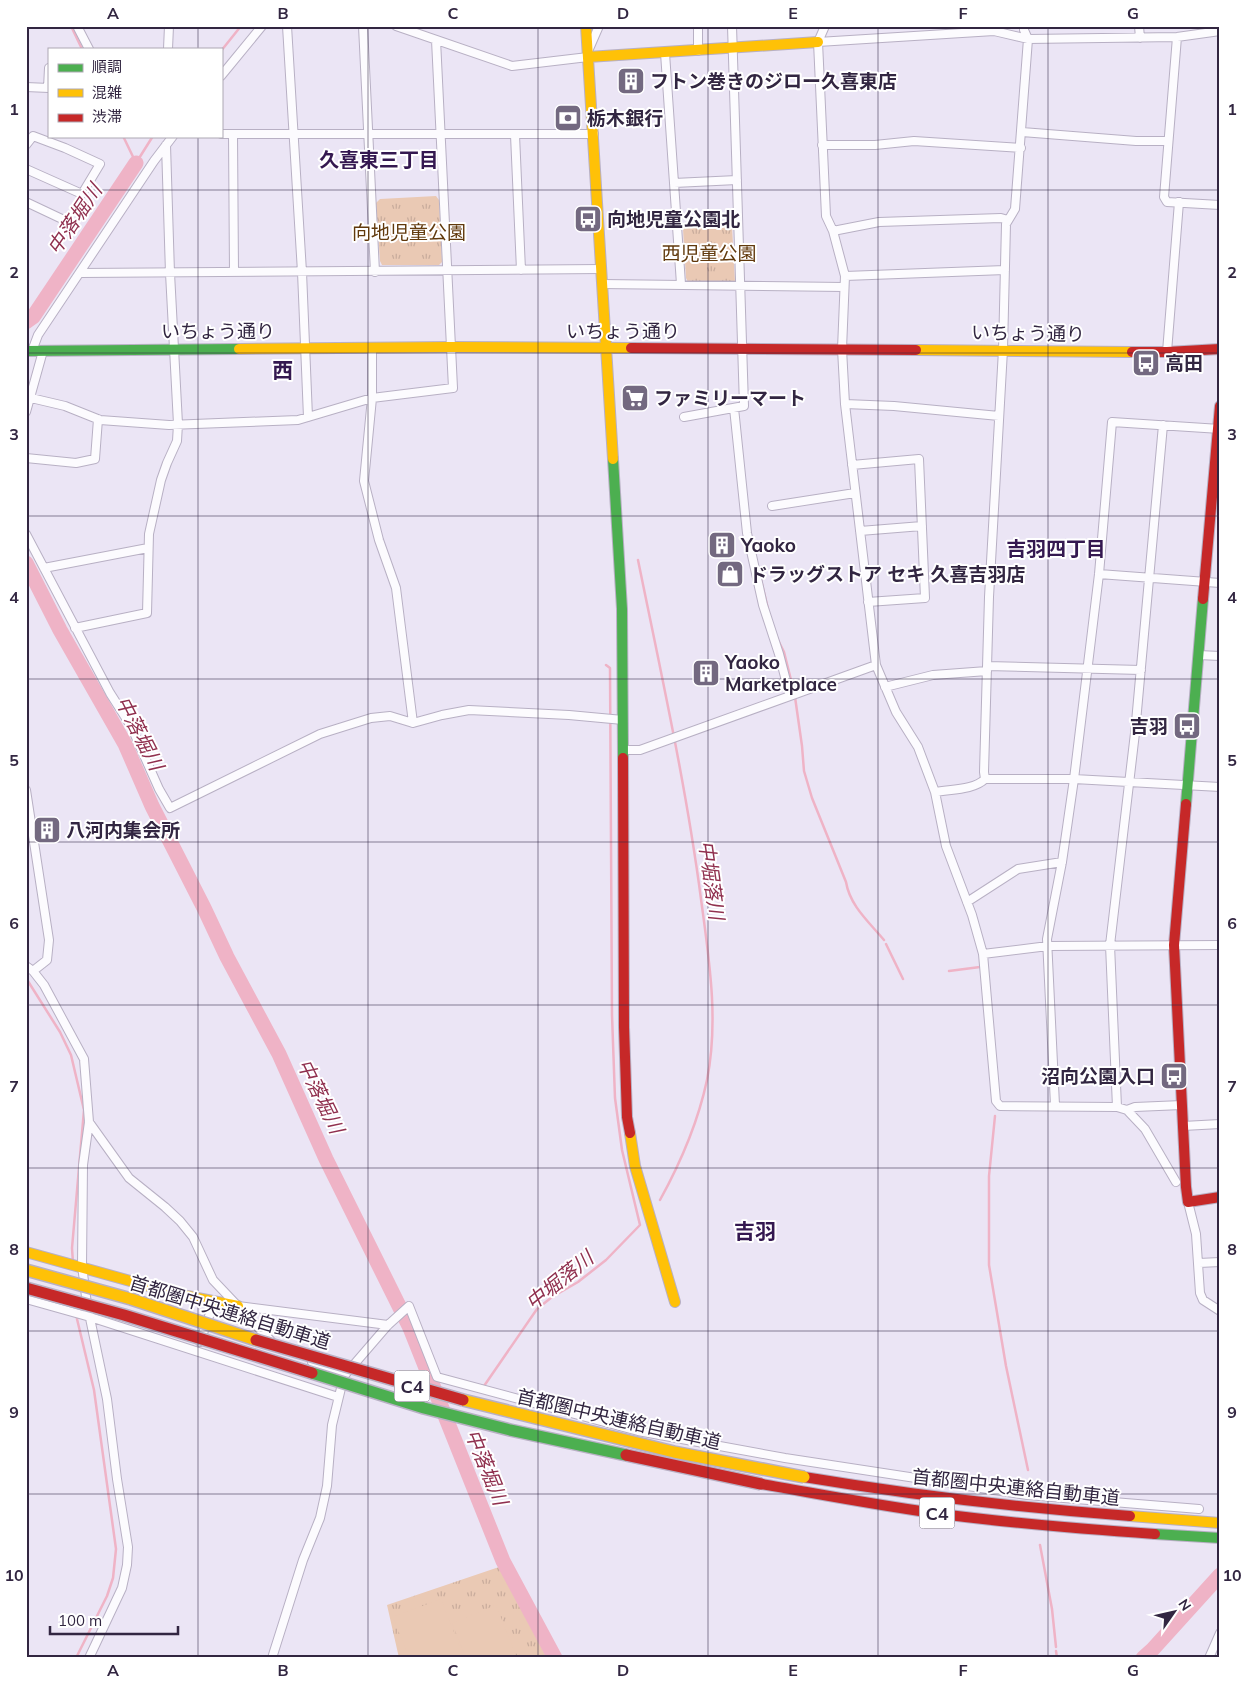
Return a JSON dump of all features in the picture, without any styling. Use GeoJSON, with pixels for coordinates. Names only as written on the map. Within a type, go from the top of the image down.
{"type":"FeatureCollection","features":[{"type":"Feature","properties":{"kind":"main road"},"geometry":{"type":"LineString","coordinates":[[586,26],[622,609],[624,1027],[627,1117],[634,1166],[675,1302]]}},
{"type":"Feature","properties":{"kind":"main road"},"geometry":{"type":"LineString","coordinates":[[588,54],[665,53],[818,42]]}},
{"type":"Feature","properties":{"kind":"main road","name":"いちょう通り"},"geometry":{"type":"LineString","coordinates":[[34,351],[451,347],[1167,352],[1220,349]]}},
{"type":"Feature","properties":{"kind":"main road"},"geometry":{"type":"LineString","coordinates":[[1220,406],[1174,945],[1188,1202],[1220,1197]]}},
{"type":"Feature","properties":{"kind":"main road"},"geometry":{"type":"LineString","coordinates":[[26,1252],[82,1266],[177,1294],[238,1306]]}},
{"type":"Feature","properties":{"kind":"main road","name":"首都圏中央連絡自動車道"},"geometry":{"type":"LineString","coordinates":[[26,1270],[131,1299],[257,1340],[478,1404],[674,1452],[804,1477],[896,1492],[1051,1510],[1220,1523]]}},
{"type":"Feature","properties":{"kind":"main road","name":"首都圏中央連絡自動車道"},"geometry":{"type":"LineString","coordinates":[[26,1288],[124,1315],[424,1408],[637,1459],[761,1484],[893,1507],[1114,1532],[1220,1538]]}},
{"type":"Feature","properties":{"kind":"street"},"geometry":{"type":"LineString","coordinates":[[78,26],[89,48]]}},
{"type":"Feature","properties":{"kind":"street"},"geometry":{"type":"LineString","coordinates":[[168,48],[169,26]]}},
{"type":"Feature","properties":{"kind":"street"},"geometry":{"type":"LineString","coordinates":[[222,75],[262,26]]}},
{"type":"Feature","properties":{"kind":"street"},"geometry":{"type":"LineString","coordinates":[[287,26],[302,272],[308,417]]}},
{"type":"Feature","properties":{"kind":"street"},"geometry":{"type":"LineString","coordinates":[[363,26],[375,272]]}},
{"type":"Feature","properties":{"kind":"street"},"geometry":{"type":"LineString","coordinates":[[396,26],[417,30],[436,40],[512,66],[588,54],[598,26]]}},
{"type":"Feature","properties":{"kind":"street"},"geometry":{"type":"LineString","coordinates":[[698,26],[698,51]]}},
{"type":"Feature","properties":{"kind":"street"},"geometry":{"type":"LineString","coordinates":[[684,417],[744,406],[732,26]]}},
{"type":"Feature","properties":{"kind":"street"},"geometry":{"type":"LineString","coordinates":[[826,26],[818,42],[826,216],[833,231],[845,276],[842,349],[845,404],[876,665],[896,712],[918,748],[935,792],[946,846],[967,902],[983,954],[996,1101],[1000,1106],[1117,1106],[1127,1110],[1151,1136],[1176,1182]]}},
{"type":"Feature","properties":{"kind":"street"},"geometry":{"type":"LineString","coordinates":[[985,779],[987,668],[1003,350],[1005,270],[1008,220],[1015,209],[1021,148],[1028,39],[1024,26]]}},
{"type":"Feature","properties":{"kind":"street"},"geometry":{"type":"LineString","coordinates":[[1139,26],[1140,38]]}},
{"type":"Feature","properties":{"kind":"street"},"geometry":{"type":"LineString","coordinates":[[818,42],[933,30],[994,31],[1028,39],[1177,37],[1220,31]]}},
{"type":"Feature","properties":{"kind":"street"},"geometry":{"type":"LineString","coordinates":[[1177,37],[1164,196],[1167,202],[1220,205]]}},
{"type":"Feature","properties":{"kind":"street"},"geometry":{"type":"LineString","coordinates":[[31,398],[65,406],[98,419],[178,424],[298,420],[372,398],[453,388],[436,40]]}},
{"type":"Feature","properties":{"kind":"street"},"geometry":{"type":"LineString","coordinates":[[665,53],[682,284]]}},
{"type":"Feature","properties":{"kind":"street"},"geometry":{"type":"LineString","coordinates":[[26,87],[48,88]]}},
{"type":"Feature","properties":{"kind":"street"},"geometry":{"type":"LineString","coordinates":[[1022,132],[1136,141],[1168,141]]}},
{"type":"Feature","properties":{"kind":"street"},"geometry":{"type":"LineString","coordinates":[[222,134],[594,134]]}},
{"type":"Feature","properties":{"kind":"street"},"geometry":{"type":"LineString","coordinates":[[233,134],[234,272]]}},
{"type":"Feature","properties":{"kind":"street"},"geometry":{"type":"LineString","coordinates":[[515,135],[521,270]]}},
{"type":"Feature","properties":{"kind":"street"},"geometry":{"type":"LineString","coordinates":[[26,145],[33,136],[66,148],[100,164],[82,194],[26,169]]}},
{"type":"Feature","properties":{"kind":"street"},"geometry":{"type":"LineString","coordinates":[[26,412],[31,398],[34,351],[38,335],[172,138]]}},
{"type":"Feature","properties":{"kind":"street"},"geometry":{"type":"LineString","coordinates":[[822,145],[876,145],[914,141],[1021,148]]}},
{"type":"Feature","properties":{"kind":"street"},"geometry":{"type":"LineString","coordinates":[[75,628],[147,613],[148,534],[166,463],[177,441],[178,424],[170,273],[166,145]]}},
{"type":"Feature","properties":{"kind":"street"},"geometry":{"type":"LineString","coordinates":[[674,183],[737,180]]}},
{"type":"Feature","properties":{"kind":"street"},"geometry":{"type":"LineString","coordinates":[[26,202],[62,219]]}},
{"type":"Feature","properties":{"kind":"street"},"geometry":{"type":"LineString","coordinates":[[1167,352],[1179,202]]}},
{"type":"Feature","properties":{"kind":"street"},"geometry":{"type":"LineString","coordinates":[[833,231],[878,222],[1001,218],[1008,220]]}},
{"type":"Feature","properties":{"kind":"street"},"geometry":{"type":"LineString","coordinates":[[80,273],[375,272],[602,268]]}},
{"type":"Feature","properties":{"kind":"street"},"geometry":{"type":"LineString","coordinates":[[845,276],[1005,270]]}},
{"type":"Feature","properties":{"kind":"street"},"geometry":{"type":"LineString","coordinates":[[602,284],[844,287]]}},
{"type":"Feature","properties":{"kind":"street"},"geometry":{"type":"LineString","coordinates":[[372,348],[372,398],[364,481],[379,540],[396,588],[413,723]]}},
{"type":"Feature","properties":{"kind":"street"},"geometry":{"type":"LineString","coordinates":[[845,404],[894,406],[999,416]]}},
{"type":"Feature","properties":{"kind":"street"},"geometry":{"type":"LineString","coordinates":[[734,408],[747,533],[763,605],[790,696]]}},
{"type":"Feature","properties":{"kind":"street"},"geometry":{"type":"LineString","coordinates":[[26,458],[76,463],[95,459],[98,419]]}},
{"type":"Feature","properties":{"kind":"street"},"geometry":{"type":"LineString","coordinates":[[1055,1105],[1047,939],[1062,862],[1088,669],[1099,574],[1112,422],[1219,429]]}},
{"type":"Feature","properties":{"kind":"street"},"geometry":{"type":"LineString","coordinates":[[1117,1106],[1110,945],[1141,670],[1163,425]]}},
{"type":"Feature","properties":{"kind":"street"},"geometry":{"type":"LineString","coordinates":[[852,466],[919,459],[925,598],[868,602]]}},
{"type":"Feature","properties":{"kind":"street"},"geometry":{"type":"LineString","coordinates":[[772,506],[855,493]]}},
{"type":"Feature","properties":{"kind":"street"},"geometry":{"type":"LineString","coordinates":[[860,531],[922,526]]}},
{"type":"Feature","properties":{"kind":"street"},"geometry":{"type":"LineString","coordinates":[[26,534],[110,693],[131,726],[159,789],[170,808],[320,734],[371,718],[390,716],[413,723],[442,714],[470,710],[560,714],[623,720]]}},
{"type":"Feature","properties":{"kind":"street"},"geometry":{"type":"LineString","coordinates":[[44,568],[148,548]]}},
{"type":"Feature","properties":{"kind":"street"},"geometry":{"type":"LineString","coordinates":[[1099,574],[1220,583]]}},
{"type":"Feature","properties":{"kind":"street"},"geometry":{"type":"LineString","coordinates":[[1198,655],[1220,656]]}},
{"type":"Feature","properties":{"kind":"street"},"geometry":{"type":"LineString","coordinates":[[624,750],[640,750],[876,665]]}},
{"type":"Feature","properties":{"kind":"street"},"geometry":{"type":"LineString","coordinates":[[885,687],[933,675],[987,668],[1141,670]]}},
{"type":"Feature","properties":{"kind":"street"},"geometry":{"type":"LineString","coordinates":[[935,792],[974,786],[985,779],[1074,779],[1220,787]]}},
{"type":"Feature","properties":{"kind":"street"},"geometry":{"type":"LineString","coordinates":[[26,790],[49,940],[47,960],[33,971]]}},
{"type":"Feature","properties":{"kind":"street"},"geometry":{"type":"LineString","coordinates":[[967,902],[1018,869],[1062,862]]}},
{"type":"Feature","properties":{"kind":"street"},"geometry":{"type":"LineString","coordinates":[[983,954],[1048,946],[1220,945]]}},
{"type":"Feature","properties":{"kind":"street"},"geometry":{"type":"LineString","coordinates":[[26,966],[33,971],[44,985],[84,1059],[89,1122],[84,1165],[82,1266],[90,1317],[107,1399],[128,1547],[122,1588],[89,1658]]}},
{"type":"Feature","properties":{"kind":"street"},"geometry":{"type":"LineString","coordinates":[[1127,1110],[1135,1107],[1182,1105]]}},
{"type":"Feature","properties":{"kind":"street"},"geometry":{"type":"LineString","coordinates":[[89,1122],[129,1178],[165,1206],[193,1237],[213,1280],[266,1337],[281,1348],[344,1376]]}},
{"type":"Feature","properties":{"kind":"street"},"geometry":{"type":"LineString","coordinates":[[1183,1126],[1220,1124]]}},
{"type":"Feature","properties":{"kind":"street"},"geometry":{"type":"LineString","coordinates":[[1188,1202],[1196,1234],[1202,1297],[1203,1300],[1220,1311]]}},
{"type":"Feature","properties":{"kind":"street"},"geometry":{"type":"LineString","coordinates":[[1199,1264],[1220,1262]]}},
{"type":"Feature","properties":{"kind":"street"},"geometry":{"type":"LineString","coordinates":[[26,1299],[90,1317],[338,1397]]}},
{"type":"Feature","properties":{"kind":"street"},"geometry":{"type":"LineString","coordinates":[[197,1351],[214,1302]]}},
{"type":"Feature","properties":{"kind":"street"},"geometry":{"type":"LineString","coordinates":[[238,1306],[388,1325]]}},
{"type":"Feature","properties":{"kind":"street"},"geometry":{"type":"LineString","coordinates":[[272,1658],[303,1560],[320,1518],[327,1486],[332,1425],[344,1376],[388,1325],[409,1306],[438,1377],[638,1431],[785,1458],[1027,1495],[1199,1509]]}},
{"type":"Feature","properties":{"kind":"street"},"geometry":{"type":"LineString","coordinates":[[1209,1658],[1217,1647],[1220,1633]]}},
{"type":"Feature","properties":{"kind":"green space","name":"向地児童公園"},"geometry":{"type":"Polygon","coordinates":[[[436,196],[439,200],[442,262],[439,265],[382,265],[380,261],[376,203],[380,199],[436,196]]]}},
{"type":"Feature","properties":{"kind":"green space","name":"西児童公園"},"geometry":{"type":"Polygon","coordinates":[[[729,224],[732,226],[735,282],[688,282],[686,278],[683,229],[686,226],[729,224]]]}},
{"type":"Feature","properties":{"kind":"green space"},"geometry":{"type":"Polygon","coordinates":[[[499,1567],[547,1658],[399,1658],[387,1605],[499,1567]]]}},
{"type":"Feature","properties":{"kind":"green space"},"geometry":{"type":"Polygon","coordinates":[[[441,1599],[464,1658],[409,1658],[393,1617],[441,1599]]]}},
{"type":"Feature","properties":{"kind":"green space"},"geometry":{"type":"Polygon","coordinates":[[[496,1605],[517,1658],[466,1658],[452,1623],[496,1605]]]}},
{"type":"Feature","properties":{"kind":"waterway"},"geometry":{"type":"LineString","coordinates":[[71,26],[82,48]]}},
{"type":"Feature","properties":{"kind":"waterway","name":"中落堀川"},"geometry":{"type":"LineString","coordinates":[[222,50],[241,26]]}},
{"type":"Feature","properties":{"kind":"waterway"},"geometry":{"type":"LineString","coordinates":[[124,138],[136,163]]}},
{"type":"Feature","properties":{"kind":"waterway","name":"中落堀川"},"geometry":{"type":"LineString","coordinates":[[136,163],[152,138]]}},
{"type":"Feature","properties":{"kind":"waterway","name":"中落堀川"},"geometry":{"type":"LineString","coordinates":[[26,322],[33,317],[136,163]]}},
{"type":"Feature","properties":{"kind":"waterway","name":"中堀落川"},"geometry":{"type":"LineString","coordinates":[[638,560],[688,814],[712,990],[711,1057],[707,1080],[688,1142],[660,1200]]}},
{"type":"Feature","properties":{"kind":"waterway","name":"中落堀川"},"geometry":{"type":"LineString","coordinates":[[26,563],[60,630],[125,744],[152,806],[227,957],[279,1054],[326,1159],[410,1328],[503,1561],[555,1658]]}},
{"type":"Feature","properties":{"kind":"waterway"},"geometry":{"type":"LineString","coordinates":[[761,580],[768,609]]}},
{"type":"Feature","properties":{"kind":"waterway"},"geometry":{"type":"LineString","coordinates":[[777,638],[784,652],[794,692]]}},
{"type":"Feature","properties":{"kind":"waterway"},"geometry":{"type":"LineString","coordinates":[[484,1386],[537,1309],[552,1297],[578,1282],[606,1260],[640,1225],[622,1150],[615,1098],[612,1015],[610,668],[606,665]]}},
{"type":"Feature","properties":{"kind":"waterway"},"geometry":{"type":"LineString","coordinates":[[795,697],[804,771],[812,798],[852,899],[861,913],[884,940]]}},
{"type":"Feature","properties":{"kind":"waterway"},"geometry":{"type":"LineString","coordinates":[[886,944],[903,979]]}},
{"type":"Feature","properties":{"kind":"waterway"},"geometry":{"type":"LineString","coordinates":[[949,971],[980,967]]}},
{"type":"Feature","properties":{"kind":"waterway"},"geometry":{"type":"LineString","coordinates":[[26,978],[60,1032],[71,1055],[84,1110],[72,1248],[73,1263]]}},
{"type":"Feature","properties":{"kind":"waterway"},"geometry":{"type":"LineString","coordinates":[[995,1116],[989,1176],[989,1265],[1006,1366],[1028,1470]]}},
{"type":"Feature","properties":{"kind":"waterway"},"geometry":{"type":"LineString","coordinates":[[76,1305],[77,1319],[94,1390],[116,1549],[113,1578],[107,1596],[76,1658]]}},
{"type":"Feature","properties":{"kind":"waterway"},"geometry":{"type":"LineString","coordinates":[[1040,1545],[1052,1609],[1056,1647]]}},
{"type":"Feature","properties":{"kind":"waterway"},"geometry":{"type":"LineString","coordinates":[[1143,1658],[1220,1575]]}},
{"type":"Feature","properties":{"kind":"waterway"},"geometry":{"type":"LineString","coordinates":[[1056,1651],[1057,1658]]}},
{"type":"Feature","properties":{"kind":"traffic: fast"},"geometry":{"type":"LineString","coordinates":[[26,351],[239,349]]}},
{"type":"Feature","properties":{"kind":"traffic: fast"},"geometry":{"type":"LineString","coordinates":[[613,459],[622,609],[623,758]]}},
{"type":"Feature","properties":{"kind":"traffic: fast"},"geometry":{"type":"LineString","coordinates":[[1186,804],[1203,599]]}},
{"type":"Feature","properties":{"kind":"traffic: fast"},"geometry":{"type":"LineString","coordinates":[[312,1373],[424,1408],[510,1430],[626,1455]]}},
{"type":"Feature","properties":{"kind":"traffic: fast"},"geometry":{"type":"LineString","coordinates":[[1155,1534],[1220,1538]]}},
{"type":"Feature","properties":{"kind":"traffic: slow"},"geometry":{"type":"LineString","coordinates":[[586,26],[613,459]]}},
{"type":"Feature","properties":{"kind":"traffic: slow"},"geometry":{"type":"LineString","coordinates":[[588,57],[818,42]]}},
{"type":"Feature","properties":{"kind":"traffic: slow"},"geometry":{"type":"LineString","coordinates":[[239,349],[631,348]]}},
{"type":"Feature","properties":{"kind":"traffic: slow"},"geometry":{"type":"LineString","coordinates":[[916,350],[1132,352]]}},
{"type":"Feature","properties":{"kind":"traffic: slow"},"geometry":{"type":"LineString","coordinates":[[630,1133],[635,1166],[675,1302]]}},
{"type":"Feature","properties":{"kind":"traffic: slow"},"geometry":{"type":"LineString","coordinates":[[26,1252],[177,1294],[238,1306]]}},
{"type":"Feature","properties":{"kind":"traffic: slow"},"geometry":{"type":"LineString","coordinates":[[26,1270],[131,1299],[256,1340]]}},
{"type":"Feature","properties":{"kind":"traffic: slow"},"geometry":{"type":"LineString","coordinates":[[463,1400],[674,1452],[804,1477]]}},
{"type":"Feature","properties":{"kind":"traffic: slow"},"geometry":{"type":"LineString","coordinates":[[1130,1516],[1220,1523]]}},
{"type":"Feature","properties":{"kind":"traffic: jam"},"geometry":{"type":"LineString","coordinates":[[631,348],[916,350]]}},
{"type":"Feature","properties":{"kind":"traffic: jam"},"geometry":{"type":"LineString","coordinates":[[1132,352],[1220,349]]}},
{"type":"Feature","properties":{"kind":"traffic: jam"},"geometry":{"type":"LineString","coordinates":[[1203,599],[1220,406]]}},
{"type":"Feature","properties":{"kind":"traffic: jam"},"geometry":{"type":"LineString","coordinates":[[623,758],[624,1027],[627,1117],[630,1133]]}},
{"type":"Feature","properties":{"kind":"traffic: jam"},"geometry":{"type":"LineString","coordinates":[[1186,804],[1174,945],[1186,1187],[1188,1202],[1220,1197]]}},
{"type":"Feature","properties":{"kind":"traffic: jam"},"geometry":{"type":"LineString","coordinates":[[26,1288],[124,1315],[312,1373]]}},
{"type":"Feature","properties":{"kind":"traffic: jam"},"geometry":{"type":"LineString","coordinates":[[256,1340],[463,1400]]}},
{"type":"Feature","properties":{"kind":"traffic: jam"},"geometry":{"type":"LineString","coordinates":[[626,1455],[761,1484]]}},
{"type":"Feature","properties":{"kind":"traffic: jam"},"geometry":{"type":"LineString","coordinates":[[804,1477],[885,1490],[967,1500],[1130,1516]]}},
{"type":"Feature","properties":{"kind":"traffic: jam"},"geometry":{"type":"LineString","coordinates":[[761,1484],[961,1517],[1155,1534]]}},
{"type":"Feature","properties":{"kind":"place","name":"フトン巻きのジロー久喜東店"},"geometry":{"type":"Point","coordinates":[631,81]}},
{"type":"Feature","properties":{"kind":"place","name":"栃木銀行"},"geometry":{"type":"Point","coordinates":[568,118]}},
{"type":"Feature","properties":{"kind":"place","name":"向地児童公園北"},"geometry":{"type":"Point","coordinates":[588,219]}},
{"type":"Feature","properties":{"kind":"place","name":"高田"},"geometry":{"type":"Point","coordinates":[1146,363]}},
{"type":"Feature","properties":{"kind":"place","name":"ファミリーマート"},"geometry":{"type":"Point","coordinates":[635,398]}},
{"type":"Feature","properties":{"kind":"place","name":"Yaoko"},"geometry":{"type":"Point","coordinates":[722,545]}},
{"type":"Feature","properties":{"kind":"place","name":"ドラッグストア セキ 久喜吉羽店"},"geometry":{"type":"Point","coordinates":[730,574]}},
{"type":"Feature","properties":{"kind":"place","name":"Yaoko Marketplace"},"geometry":{"type":"Point","coordinates":[706,673]}},
{"type":"Feature","properties":{"kind":"place","name":"吉羽"},"geometry":{"type":"Point","coordinates":[1187,726]}},
{"type":"Feature","properties":{"kind":"place","name":"八河内集会所"},"geometry":{"type":"Point","coordinates":[47,830]}},
{"type":"Feature","properties":{"kind":"place","name":"沼向公園入口"},"geometry":{"type":"Point","coordinates":[1174,1076]}},
{"type":"Feature","properties":{"kind":"district","name":"久喜東三丁目"},"geometry":{"type":"Point","coordinates":[379,159]}},
{"type":"Feature","properties":{"kind":"district","name":"西"},"geometry":{"type":"Point","coordinates":[283,370]}},
{"type":"Feature","properties":{"kind":"district","name":"吉羽四丁目"},"geometry":{"type":"Point","coordinates":[1056,548]}},
{"type":"Feature","properties":{"kind":"district","name":"吉羽"},"geometry":{"type":"Point","coordinates":[755,1231]}}]}
